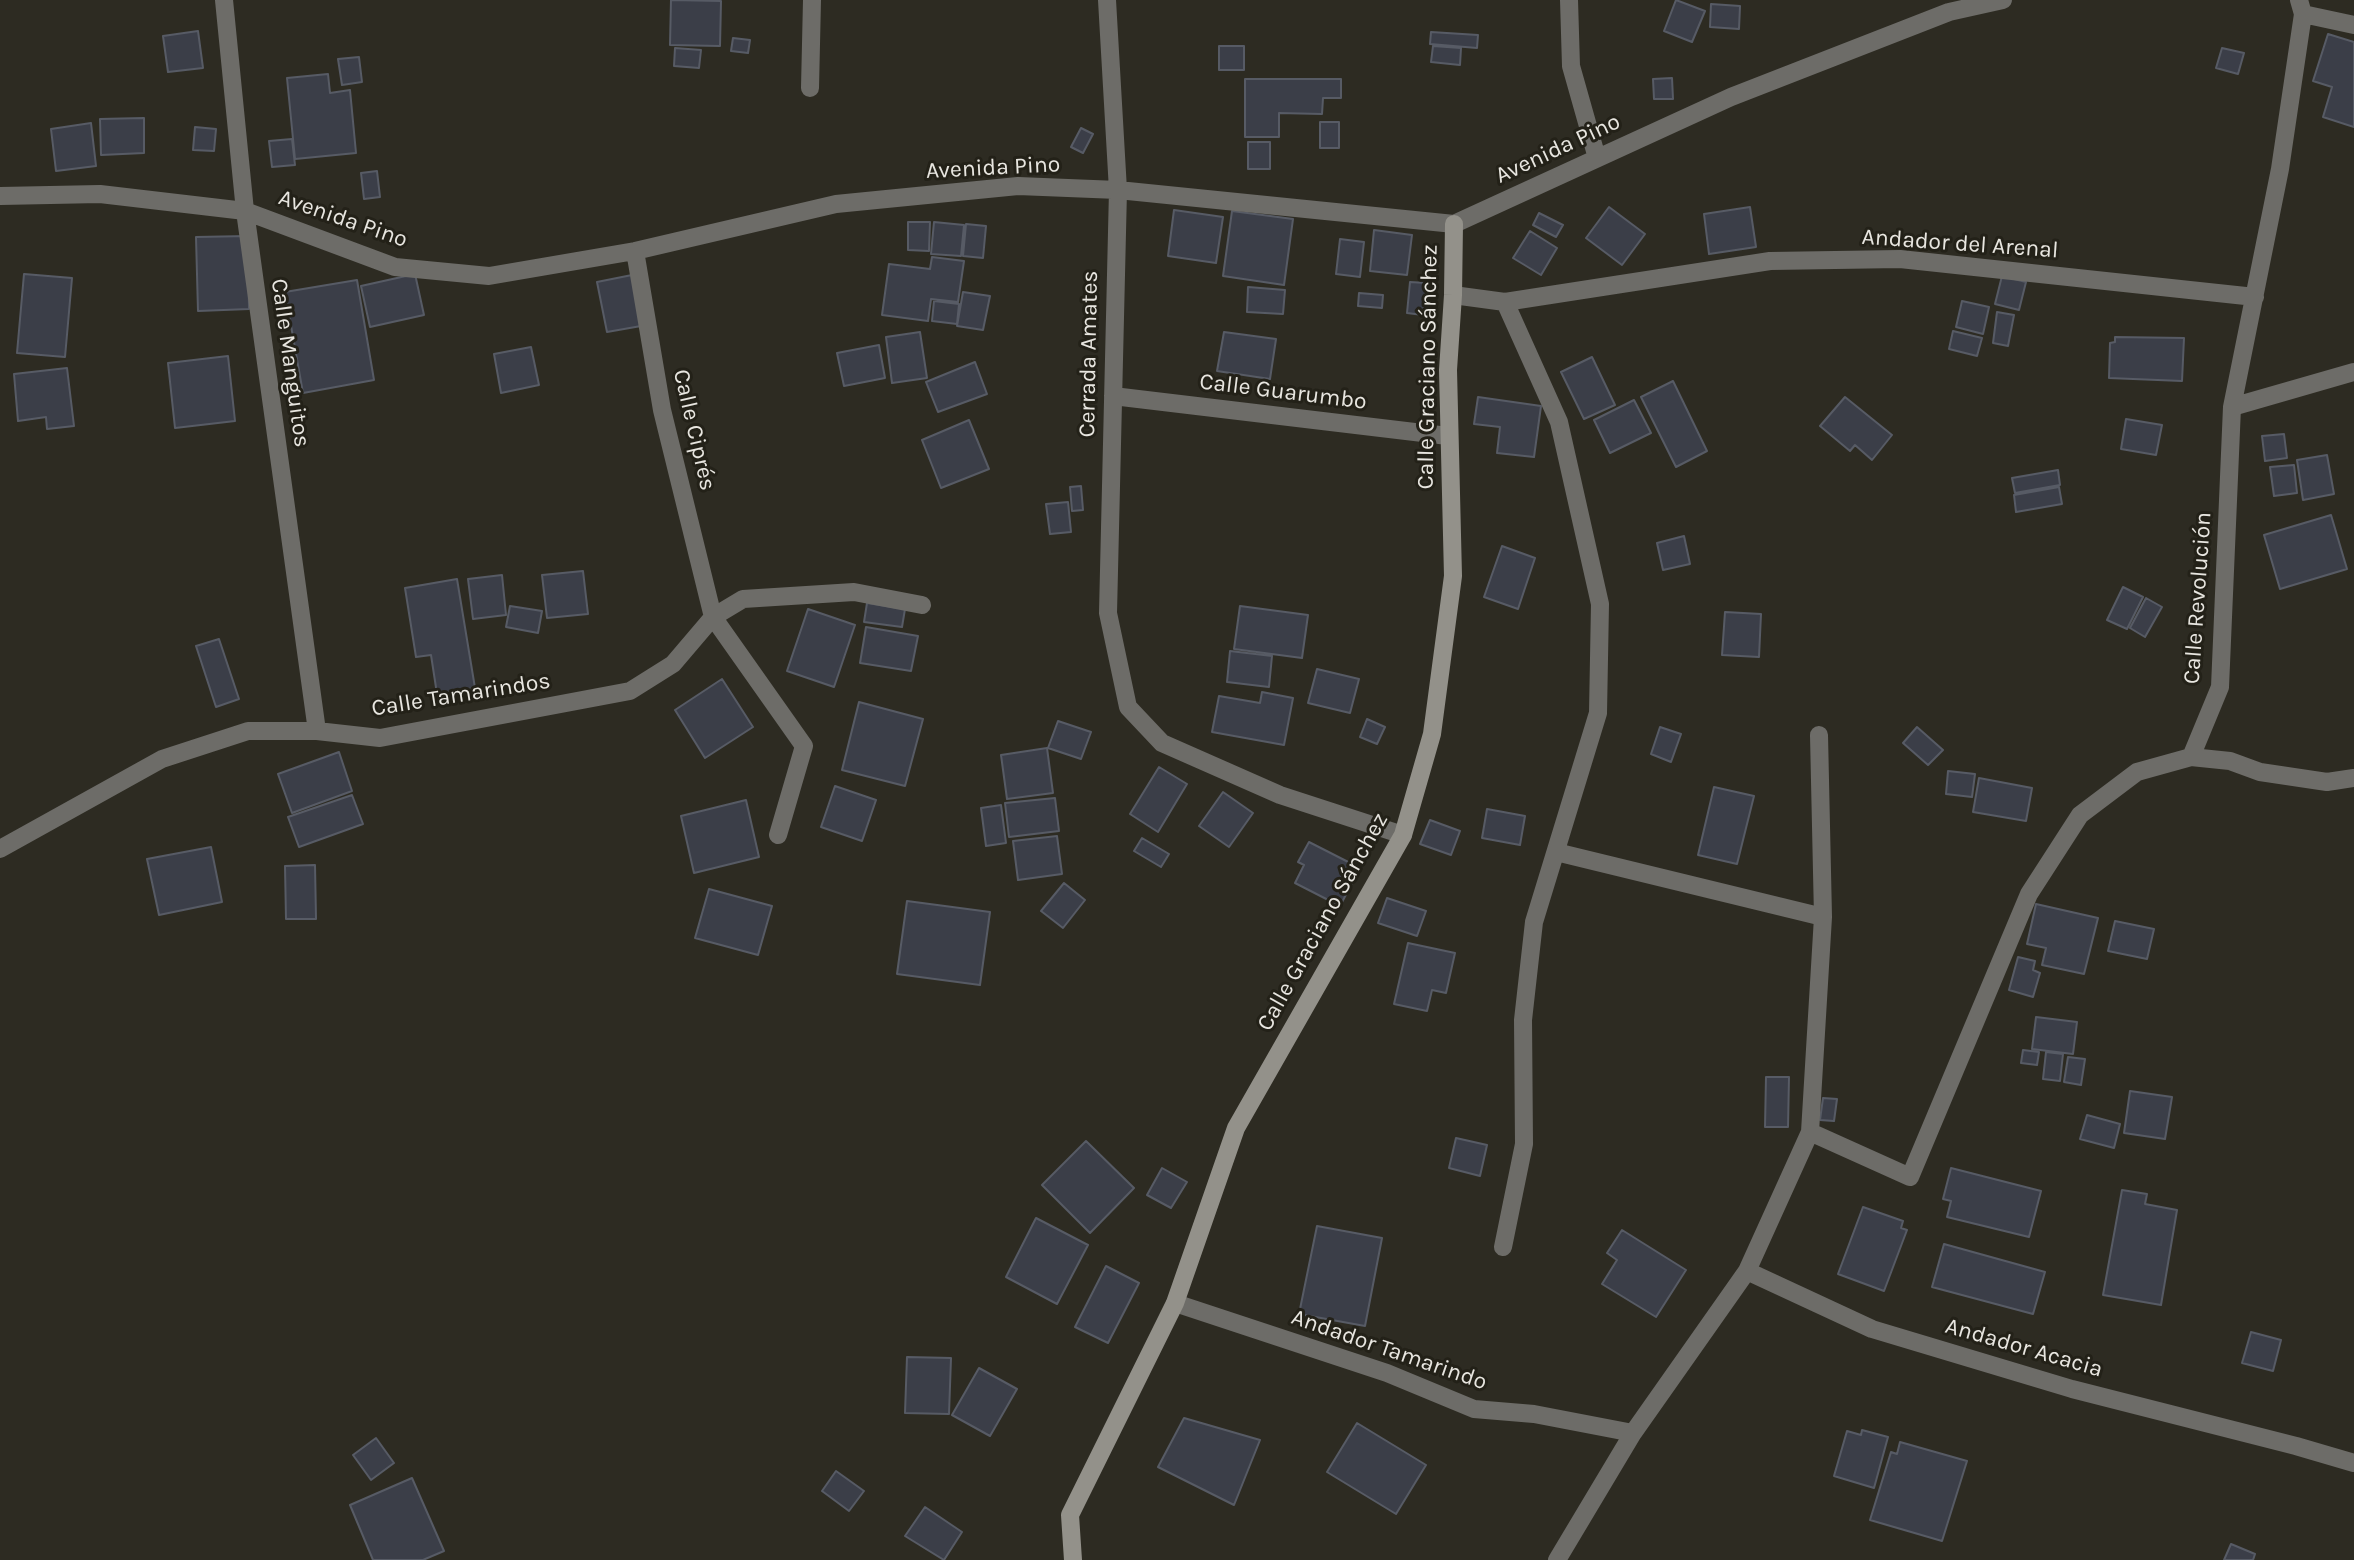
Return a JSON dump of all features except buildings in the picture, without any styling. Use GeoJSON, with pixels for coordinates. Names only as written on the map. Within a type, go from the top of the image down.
{"type":"FeatureCollection","features":[{"type":"Feature","properties":{"kind":"street","name":"Calle Manguitos"},"geometry":{"type":"LineString","coordinates":[[224,0],[244,211],[317,731]]}},
{"type":"Feature","properties":{"kind":"street"},"geometry":{"type":"LineString","coordinates":[[810,88],[811,0]]}},
{"type":"Feature","properties":{"kind":"street","name":"Cerrada Amates"},"geometry":{"type":"LineString","coordinates":[[1107,0],[1118,190],[1108,613],[1128,707],[1162,743],[1280,794],[1403,835]]}},
{"type":"Feature","properties":{"kind":"street"},"geometry":{"type":"LineString","coordinates":[[1569,0],[1571,66],[1597,158]]}},
{"type":"Feature","properties":{"kind":"street","name":"Avenida Pino"},"geometry":{"type":"LineString","coordinates":[[0,196],[100,194],[244,211],[395,267],[489,275],[635,251],[835,204],[1018,186],[1118,190],[1454,224],[1731,97],[1949,12],[2003,0]]}},
{"type":"Feature","properties":{"kind":"street"},"geometry":{"type":"LineString","coordinates":[[2301,7],[2354,25]]}},
{"type":"Feature","properties":{"kind":"street","name":"Calle Revolución"},"geometry":{"type":"LineString","coordinates":[[2191,757],[2220,687],[2232,407],[2280,169],[2301,7]]}},
{"type":"Feature","properties":{"kind":"street","name":"Calle Graciano Sánchez"},"geometry":{"type":"LineString","coordinates":[[1073,1560],[1070,1515],[1175,1303],[1236,1128],[1403,835],[1432,734],[1452,576],[1448,370],[1454,224]]}},
{"type":"Feature","properties":{"kind":"street","name":"Calle Ciprés"},"geometry":{"type":"LineString","coordinates":[[635,251],[662,410],[713,617]]}},
{"type":"Feature","properties":{"kind":"street","name":"Andador del Arenal"},"geometry":{"type":"LineString","coordinates":[[1453,295],[1504,302],[1770,261],[1900,259],[2255,297]]}},
{"type":"Feature","properties":{"kind":"street"},"geometry":{"type":"LineString","coordinates":[[1503,1247],[1524,1144],[1523,1020],[1534,922],[1598,713],[1600,604],[1559,422],[1504,302]]}},
{"type":"Feature","properties":{"kind":"street"},"geometry":{"type":"LineString","coordinates":[[2232,407],[2354,372]]}},
{"type":"Feature","properties":{"kind":"street","name":"Calle Guarumbo"},"geometry":{"type":"LineString","coordinates":[[1113,396],[1448,436]]}},
{"type":"Feature","properties":{"kind":"street","name":"Calle Tamarindos"},"geometry":{"type":"LineString","coordinates":[[0,849],[162,759],[248,731],[317,731],[380,738],[630,691],[673,664],[713,617],[743,599],[854,592],[922,605]]}},
{"type":"Feature","properties":{"kind":"street"},"geometry":{"type":"LineString","coordinates":[[713,617],[804,746],[778,835]]}},
{"type":"Feature","properties":{"kind":"street"},"geometry":{"type":"LineString","coordinates":[[1557,1560],[1633,1433],[1747,1271],[1810,1132],[1823,917],[1819,736]]}},
{"type":"Feature","properties":{"kind":"street"},"geometry":{"type":"LineString","coordinates":[[1810,1132],[1910,1177],[2029,894],[2080,815],[2137,772],[2191,757],[2230,761],[2260,772],[2328,782],[2354,778]]}},
{"type":"Feature","properties":{"kind":"street"},"geometry":{"type":"LineString","coordinates":[[1556,852],[1823,917]]}},
{"type":"Feature","properties":{"kind":"street","name":"Andador Acacia"},"geometry":{"type":"LineString","coordinates":[[1747,1271],[1871,1329],[2072,1389],[2354,1463]]}},
{"type":"Feature","properties":{"kind":"street","name":"Andador Tamarindo"},"geometry":{"type":"LineString","coordinates":[[1175,1303],[1387,1373],[1474,1409],[1534,1414],[1633,1433]]}}]}
